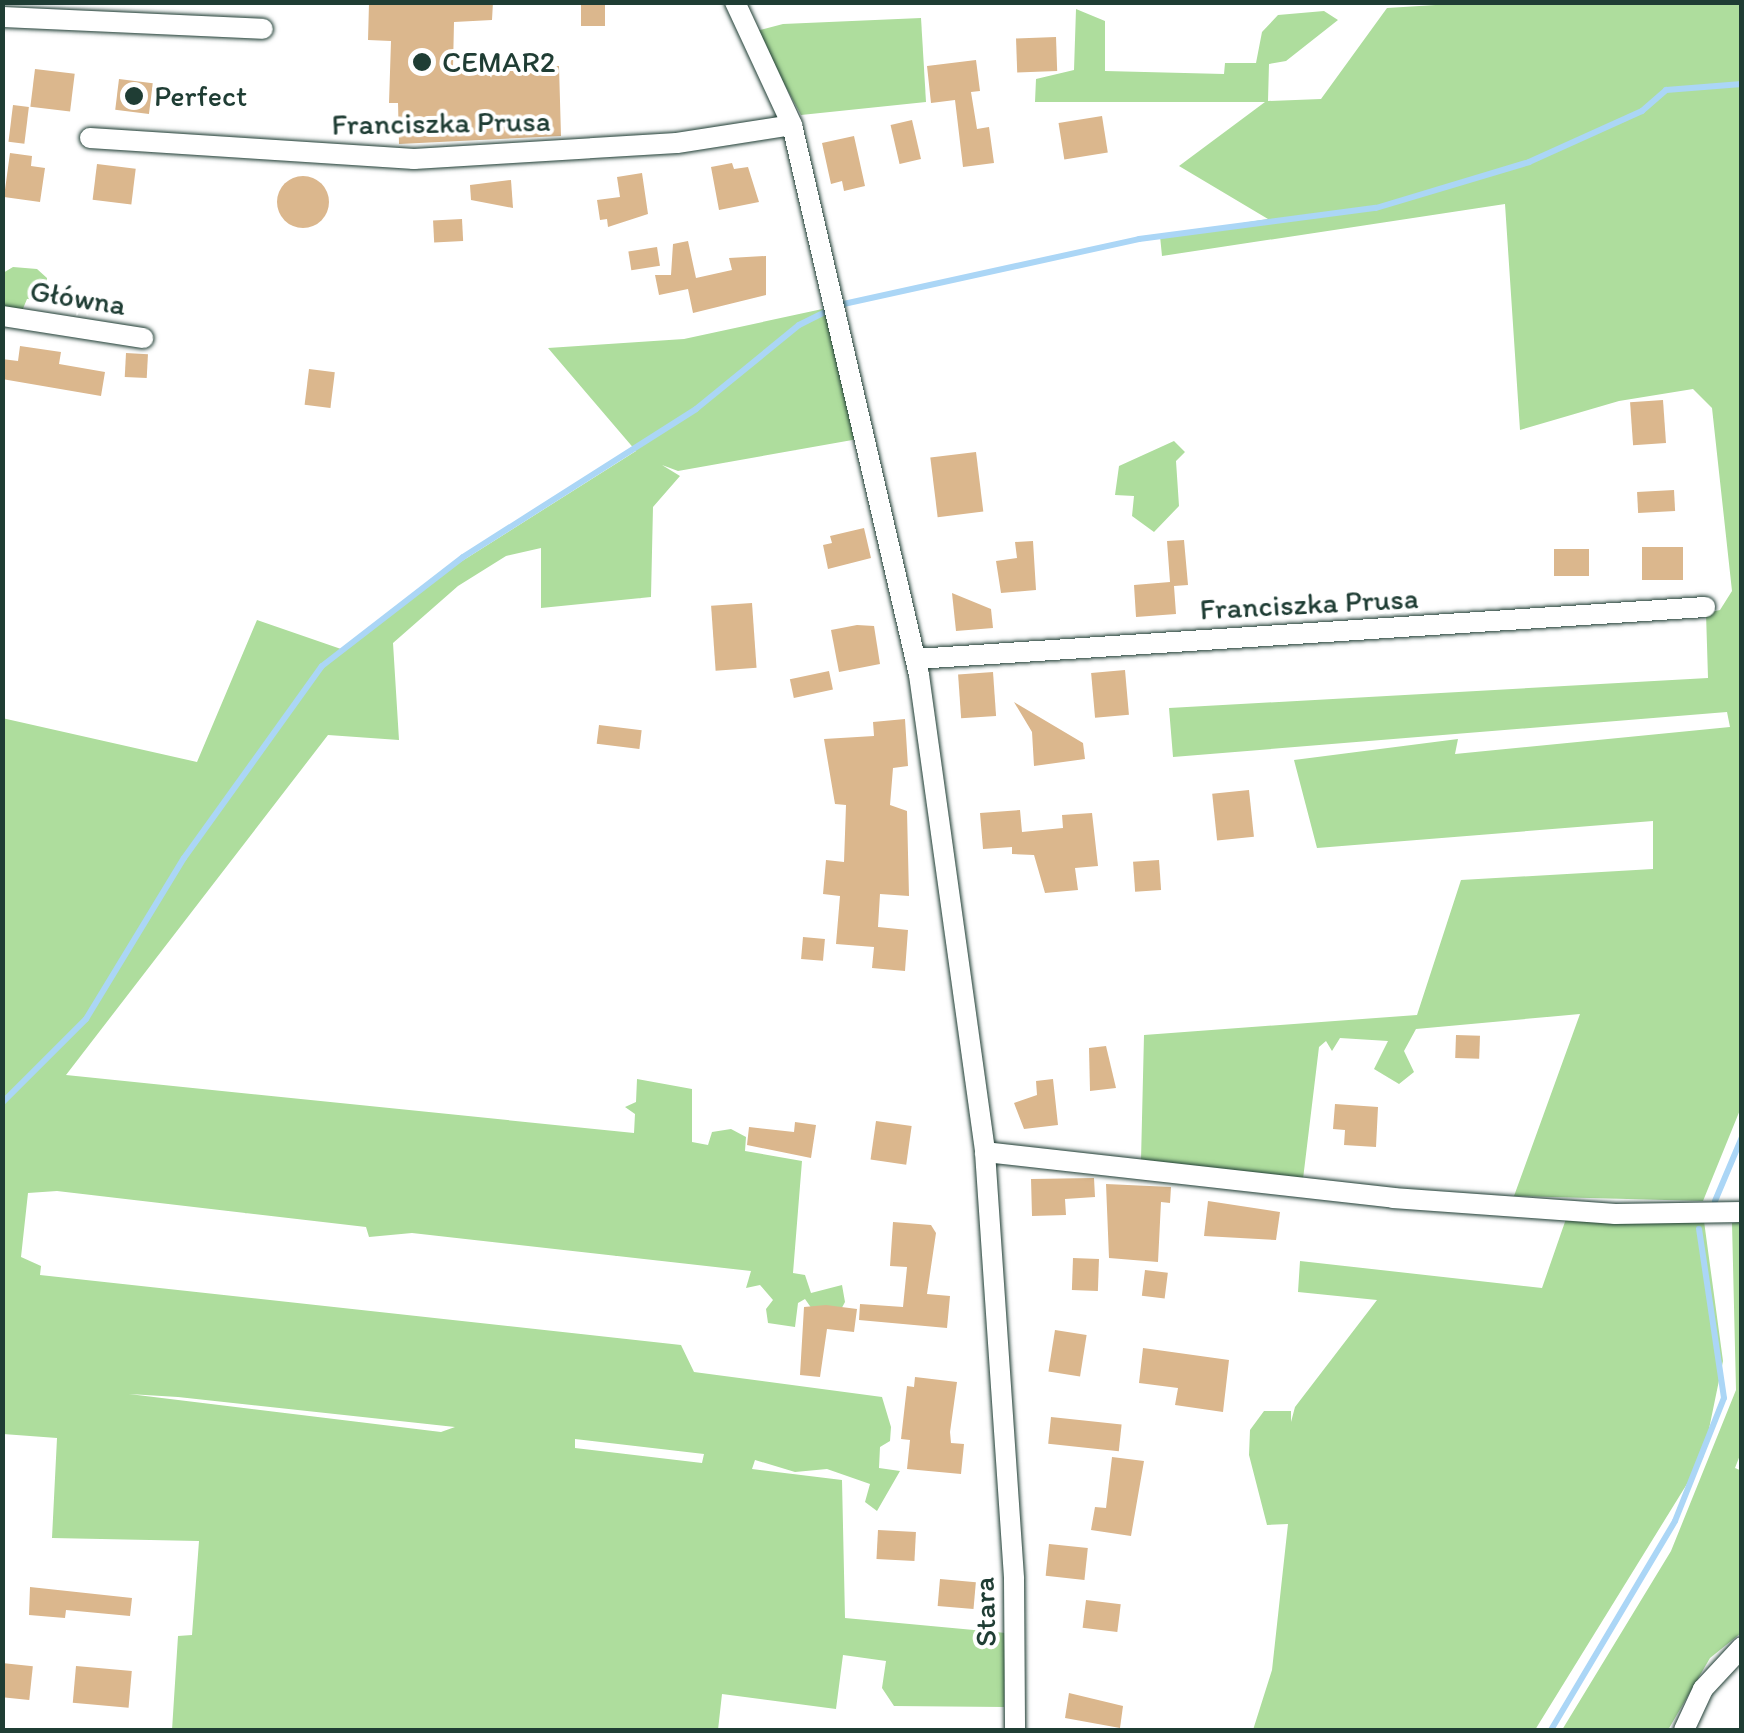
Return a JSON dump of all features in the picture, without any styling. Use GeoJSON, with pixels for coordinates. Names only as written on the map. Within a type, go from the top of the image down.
{"type":"FeatureCollection","features":[{"type":"Feature","properties":{"kind":"street"},"geometry":{"type":"LineString","coordinates":[[734,2],[792,124],[916,660],[985,1152],[1393,1198],[1615,1214],[1742,1212]]}},
{"type":"Feature","properties":{"kind":"street"},"geometry":{"type":"LineString","coordinates":[[2,18],[262,29]]}},
{"type":"Feature","properties":{"kind":"street","name":"Franciszka Prusa"},"geometry":{"type":"LineString","coordinates":[[90,138],[414,159],[677,142],[792,124]]}},
{"type":"Feature","properties":{"kind":"street","name":"Główna"},"geometry":{"type":"LineString","coordinates":[[2,316],[143,338]]}},
{"type":"Feature","properties":{"kind":"street","name":"Franciszka Prusa"},"geometry":{"type":"LineString","coordinates":[[916,660],[1706,607]]}},
{"type":"Feature","properties":{"kind":"street","name":"Stara"},"geometry":{"type":"LineString","coordinates":[[985,1152],[1008,1491],[1015,1730]]}},
{"type":"Feature","properties":{"kind":"street"},"geometry":{"type":"LineString","coordinates":[[1684,1730],[1703,1689],[1742,1646]]}},
{"type":"Feature","properties":{"kind":"green space"},"geometry":{"type":"Polygon","coordinates":[[[1484,2],[1741,3],[1742,1105],[1703,1201],[1514,1196],[1580,1014],[1416,1029],[1404,1051],[1414,1072],[1399,1084],[1374,1069],[1388,1041],[1340,1038],[1332,1051],[1326,1041],[1319,1047],[1303,1179],[1141,1160],[1144,1035],[1417,1015],[1461,880],[1653,869],[1653,821],[1317,848],[1294,760],[1458,739],[1455,754],[1730,727],[1727,712],[1173,757],[1169,708],[1708,678],[1706,613],[1720,610],[1732,591],[1712,408],[1693,389],[1619,401],[1520,430],[1505,204],[1162,256],[1160,236],[1268,219],[1179,166],[1265,102],[1035,102],[1036,79],[1074,70],[1076,9],[1105,21],[1105,71],[1224,74],[1225,63],[1256,63],[1262,32],[1278,15],[1324,11],[1338,20],[1286,61],[1269,64],[1268,101],[1321,99],[1387,8],[1484,2]]]}},
{"type":"Feature","properties":{"kind":"green space"},"geometry":{"type":"Polygon","coordinates":[[[921,18],[926,102],[801,115],[756,31],[783,24],[921,18]]]}},
{"type":"Feature","properties":{"kind":"green space"},"geometry":{"type":"Polygon","coordinates":[[[13,267],[37,269],[47,278],[47,300],[27,299],[22,311],[3,309],[3,273],[13,267]]]}},
{"type":"Feature","properties":{"kind":"green space"},"geometry":{"type":"Polygon","coordinates":[[[827,308],[858,439],[678,471],[662,465],[680,476],[653,507],[651,597],[541,608],[541,548],[506,556],[458,586],[393,643],[399,740],[328,735],[66,1075],[634,1133],[635,1114],[625,1107],[636,1102],[637,1079],[692,1089],[692,1142],[708,1145],[712,1132],[731,1129],[746,1137],[745,1151],[802,1161],[793,1273],[805,1275],[811,1293],[842,1285],[845,1302],[838,1315],[812,1309],[805,1299],[798,1303],[795,1327],[768,1323],[766,1309],[773,1300],[760,1285],[746,1288],[751,1271],[412,1233],[369,1237],[366,1227],[57,1191],[28,1193],[21,1257],[41,1266],[40,1275],[681,1345],[694,1372],[882,1397],[891,1427],[890,1441],[880,1447],[879,1468],[900,1471],[877,1511],[865,1502],[870,1484],[827,1469],[795,1472],[755,1460],[752,1469],[842,1480],[845,1618],[1006,1633],[1004,1707],[894,1706],[882,1688],[886,1661],[843,1655],[836,1709],[722,1694],[718,1730],[172,1730],[178,1636],[192,1635],[199,1541],[52,1538],[57,1438],[3,1434],[2,718],[197,762],[257,620],[341,649],[432,580],[636,451],[548,348],[684,339],[827,308]],[[129,1394],[441,1432],[455,1427],[178,1397],[129,1394]],[[575,1439],[575,1448],[702,1463],[704,1454],[575,1439]]]}},
{"type":"Feature","properties":{"kind":"green space"},"geometry":{"type":"Polygon","coordinates":[[[1174,441],[1185,452],[1176,461],[1179,506],[1154,532],[1132,516],[1134,496],[1115,495],[1119,466],[1174,441]]]}},
{"type":"Feature","properties":{"kind":"green space"},"geometry":{"type":"Polygon","coordinates":[[[1567,1216],[1704,1221],[1723,1361],[1703,1458],[1535,1730],[1253,1730],[1272,1670],[1288,1524],[1267,1525],[1249,1455],[1250,1430],[1264,1411],[1291,1411],[1291,1422],[1295,1407],[1377,1300],[1298,1292],[1300,1261],[1542,1288],[1567,1216]]]}},
{"type":"Feature","properties":{"kind":"green space"},"geometry":{"type":"Polygon","coordinates":[[[1741,1222],[1742,1450],[1735,1468],[1742,1471],[1741,1633],[1710,1658],[1668,1730],[1562,1730],[1671,1551],[1736,1390],[1732,1223],[1741,1222]]]}},
{"type":"Feature","properties":{"kind":"building"},"geometry":{"type":"Polygon","coordinates":[[[493,2],[492,20],[454,22],[453,68],[559,66],[561,136],[399,144],[398,103],[389,103],[391,41],[368,40],[369,3],[493,2]]]}},
{"type":"Feature","properties":{"kind":"building"},"geometry":{"type":"Polygon","coordinates":[[[581,2],[605,2],[605,26],[581,26],[581,2]]]}},
{"type":"Feature","properties":{"kind":"building"},"geometry":{"type":"Polygon","coordinates":[[[1056,37],[1057,71],[1017,72],[1016,38],[1056,37]]]}},
{"type":"Feature","properties":{"kind":"building"},"geometry":{"type":"Polygon","coordinates":[[[976,60],[980,91],[971,92],[977,129],[989,127],[994,163],[963,167],[955,100],[931,103],[927,66],[976,60]]]}},
{"type":"Feature","properties":{"kind":"building"},"geometry":{"type":"Polygon","coordinates":[[[35,69],[75,74],[70,112],[30,107],[35,69]]]}},
{"type":"Feature","properties":{"kind":"building","name":"Perfect"},"geometry":{"type":"Polygon","coordinates":[[[119,79],[153,83],[149,114],[115,110],[119,79]]]}},
{"type":"Feature","properties":{"kind":"building"},"geometry":{"type":"Polygon","coordinates":[[[13,105],[29,107],[24,144],[8,142],[13,105]]]}},
{"type":"Feature","properties":{"kind":"building"},"geometry":{"type":"Polygon","coordinates":[[[1102,116],[1108,153],[1064,159],[1059,123],[1102,116]]]}},
{"type":"Feature","properties":{"kind":"building"},"geometry":{"type":"Polygon","coordinates":[[[912,120],[921,159],[900,164],[891,125],[912,120]]]}},
{"type":"Feature","properties":{"kind":"building"},"geometry":{"type":"Polygon","coordinates":[[[854,136],[865,186],[844,191],[842,181],[831,184],[822,143],[854,136]]]}},
{"type":"Feature","properties":{"kind":"building"},"geometry":{"type":"Polygon","coordinates":[[[10,153],[32,156],[31,166],[45,168],[40,202],[4,197],[10,153]]]}},
{"type":"Feature","properties":{"kind":"building"},"geometry":{"type":"Polygon","coordinates":[[[732,163],[734,169],[748,167],[759,202],[719,210],[711,167],[732,163]]]}},
{"type":"Feature","properties":{"kind":"building"},"geometry":{"type":"Polygon","coordinates":[[[97,164],[136,169],[131,204],[93,200],[97,164]]]}},
{"type":"Feature","properties":{"kind":"building"},"geometry":{"type":"Polygon","coordinates":[[[642,173],[648,214],[608,227],[607,219],[600,220],[597,200],[620,197],[617,177],[642,173]]]}},
{"type":"Feature","properties":{"kind":"building"},"geometry":{"type":"Polygon","coordinates":[[[303,176],[321,184],[329,202],[321,220],[303,228],[285,220],[277,202],[285,184],[303,176]]]}},
{"type":"Feature","properties":{"kind":"building"},"geometry":{"type":"Polygon","coordinates":[[[511,180],[513,208],[471,200],[470,185],[511,180]]]}},
{"type":"Feature","properties":{"kind":"building"},"geometry":{"type":"Polygon","coordinates":[[[462,219],[463,241],[434,242],[433,221],[462,219]]]}},
{"type":"Feature","properties":{"kind":"building"},"geometry":{"type":"Polygon","coordinates":[[[688,241],[696,278],[732,270],[729,258],[766,256],[766,295],[693,313],[688,289],[659,295],[655,275],[671,275],[673,244],[688,241]]]}},
{"type":"Feature","properties":{"kind":"building"},"geometry":{"type":"Polygon","coordinates":[[[657,247],[660,266],[631,270],[628,252],[657,247]]]}},
{"type":"Feature","properties":{"kind":"building"},"geometry":{"type":"Polygon","coordinates":[[[20,346],[61,352],[59,364],[105,372],[101,396],[2,379],[2,359],[18,361],[20,346]]]}},
{"type":"Feature","properties":{"kind":"building"},"geometry":{"type":"Polygon","coordinates":[[[126,353],[148,354],[147,378],[125,377],[126,353]]]}},
{"type":"Feature","properties":{"kind":"building"},"geometry":{"type":"Polygon","coordinates":[[[309,369],[335,372],[330,408],[305,405],[309,369]]]}},
{"type":"Feature","properties":{"kind":"building"},"geometry":{"type":"Polygon","coordinates":[[[1663,400],[1666,443],[1633,445],[1630,402],[1663,400]]]}},
{"type":"Feature","properties":{"kind":"building"},"geometry":{"type":"Polygon","coordinates":[[[976,452],[983,512],[938,517],[930,458],[976,452]]]}},
{"type":"Feature","properties":{"kind":"building"},"geometry":{"type":"Polygon","coordinates":[[[1674,490],[1675,511],[1638,513],[1637,492],[1674,490]]]}},
{"type":"Feature","properties":{"kind":"building"},"geometry":{"type":"Polygon","coordinates":[[[864,528],[871,558],[828,569],[823,545],[832,543],[830,536],[864,528]]]}},
{"type":"Feature","properties":{"kind":"building"},"geometry":{"type":"Polygon","coordinates":[[[1184,540],[1188,585],[1174,586],[1176,614],[1136,617],[1134,585],[1170,582],[1167,541],[1184,540]]]}},
{"type":"Feature","properties":{"kind":"building"},"geometry":{"type":"Polygon","coordinates":[[[1033,541],[1036,590],[1001,593],[996,561],[1017,558],[1015,542],[1033,541]]]}},
{"type":"Feature","properties":{"kind":"building"},"geometry":{"type":"Polygon","coordinates":[[[1642,547],[1683,547],[1683,580],[1642,580],[1642,547]]]}},
{"type":"Feature","properties":{"kind":"building"},"geometry":{"type":"Polygon","coordinates":[[[1554,549],[1589,549],[1589,576],[1554,576],[1554,549]]]}},
{"type":"Feature","properties":{"kind":"building"},"geometry":{"type":"Polygon","coordinates":[[[952,593],[991,609],[993,628],[956,631],[952,593]]]}},
{"type":"Feature","properties":{"kind":"building"},"geometry":{"type":"Polygon","coordinates":[[[752,603],[757,668],[716,671],[711,606],[752,603]]]}},
{"type":"Feature","properties":{"kind":"building"},"geometry":{"type":"Polygon","coordinates":[[[874,626],[880,664],[839,672],[831,630],[874,626]]]}},
{"type":"Feature","properties":{"kind":"building"},"geometry":{"type":"Polygon","coordinates":[[[1125,670],[1129,715],[1095,718],[1091,673],[1125,670]]]}},
{"type":"Feature","properties":{"kind":"building"},"geometry":{"type":"Polygon","coordinates":[[[829,671],[833,690],[794,698],[790,679],[829,671]]]}},
{"type":"Feature","properties":{"kind":"building"},"geometry":{"type":"Polygon","coordinates":[[[993,672],[996,716],[961,718],[958,674],[993,672]]]}},
{"type":"Feature","properties":{"kind":"building"},"geometry":{"type":"Polygon","coordinates":[[[1014,702],[1083,743],[1085,759],[1034,766],[1032,732],[1014,702]]]}},
{"type":"Feature","properties":{"kind":"building"},"geometry":{"type":"Polygon","coordinates":[[[905,719],[908,766],[893,768],[890,805],[907,811],[909,896],[880,894],[878,927],[908,930],[905,971],[872,968],[874,947],[836,944],[840,896],[823,894],[826,860],[844,862],[846,805],[835,804],[824,739],[874,736],[873,722],[905,719]]]}},
{"type":"Feature","properties":{"kind":"building"},"geometry":{"type":"Polygon","coordinates":[[[599,725],[642,730],[639,749],[597,744],[599,725]]]}},
{"type":"Feature","properties":{"kind":"building"},"geometry":{"type":"Polygon","coordinates":[[[1249,790],[1254,837],[1217,841],[1212,794],[1249,790]]]}},
{"type":"Feature","properties":{"kind":"building"},"geometry":{"type":"Polygon","coordinates":[[[1020,810],[1022,832],[1063,828],[1062,815],[1092,813],[1098,866],[1075,868],[1078,890],[1045,893],[1034,855],[1012,854],[1012,847],[983,849],[980,813],[1020,810]]]}},
{"type":"Feature","properties":{"kind":"building"},"geometry":{"type":"Polygon","coordinates":[[[1159,860],[1161,890],[1135,892],[1133,862],[1159,860]]]}},
{"type":"Feature","properties":{"kind":"building"},"geometry":{"type":"Polygon","coordinates":[[[803,937],[825,939],[823,961],[801,959],[803,937]]]}},
{"type":"Feature","properties":{"kind":"building"},"geometry":{"type":"Polygon","coordinates":[[[1456,1035],[1480,1036],[1479,1059],[1455,1058],[1456,1035]]]}},
{"type":"Feature","properties":{"kind":"building"},"geometry":{"type":"Polygon","coordinates":[[[1106,1046],[1116,1088],[1090,1091],[1089,1048],[1106,1046]]]}},
{"type":"Feature","properties":{"kind":"building"},"geometry":{"type":"Polygon","coordinates":[[[1053,1079],[1058,1125],[1024,1129],[1014,1103],[1037,1095],[1036,1081],[1053,1079]]]}},
{"type":"Feature","properties":{"kind":"building"},"geometry":{"type":"Polygon","coordinates":[[[1335,1104],[1378,1107],[1376,1147],[1344,1145],[1345,1130],[1333,1129],[1335,1104]]]}},
{"type":"Feature","properties":{"kind":"building"},"geometry":{"type":"Polygon","coordinates":[[[876,1121],[912,1126],[906,1165],[871,1160],[876,1121]]]}},
{"type":"Feature","properties":{"kind":"building"},"geometry":{"type":"Polygon","coordinates":[[[795,1122],[816,1125],[811,1158],[747,1145],[749,1127],[794,1132],[795,1122]]]}},
{"type":"Feature","properties":{"kind":"building"},"geometry":{"type":"Polygon","coordinates":[[[1094,1178],[1095,1197],[1065,1199],[1066,1215],[1032,1216],[1031,1179],[1094,1178]]]}},
{"type":"Feature","properties":{"kind":"building"},"geometry":{"type":"Polygon","coordinates":[[[1106,1184],[1171,1187],[1170,1203],[1161,1202],[1158,1262],[1109,1258],[1106,1184]]]}},
{"type":"Feature","properties":{"kind":"building"},"geometry":{"type":"Polygon","coordinates":[[[1208,1201],[1280,1212],[1276,1240],[1204,1236],[1208,1201]]]}},
{"type":"Feature","properties":{"kind":"building"},"geometry":{"type":"Polygon","coordinates":[[[893,1222],[931,1225],[936,1233],[927,1294],[950,1296],[947,1328],[859,1320],[860,1304],[903,1307],[907,1267],[890,1266],[893,1222]]]}},
{"type":"Feature","properties":{"kind":"building"},"geometry":{"type":"Polygon","coordinates":[[[1073,1258],[1099,1259],[1098,1291],[1072,1290],[1073,1258]]]}},
{"type":"Feature","properties":{"kind":"building"},"geometry":{"type":"Polygon","coordinates":[[[1145,1270],[1168,1273],[1165,1299],[1142,1296],[1145,1270]]]}},
{"type":"Feature","properties":{"kind":"building"},"geometry":{"type":"Polygon","coordinates":[[[804,1307],[857,1309],[854,1332],[827,1329],[820,1377],[800,1375],[804,1307]]]}},
{"type":"Feature","properties":{"kind":"building"},"geometry":{"type":"Polygon","coordinates":[[[1055,1330],[1087,1335],[1080,1376],[1048,1371],[1055,1330]]]}},
{"type":"Feature","properties":{"kind":"building"},"geometry":{"type":"Polygon","coordinates":[[[1143,1348],[1229,1360],[1223,1412],[1175,1405],[1178,1388],[1139,1383],[1143,1348]]]}},
{"type":"Feature","properties":{"kind":"building"},"geometry":{"type":"Polygon","coordinates":[[[915,1377],[957,1382],[950,1432],[951,1443],[964,1444],[961,1474],[907,1469],[910,1440],[901,1439],[907,1386],[914,1387],[915,1377]]]}},
{"type":"Feature","properties":{"kind":"building"},"geometry":{"type":"Polygon","coordinates":[[[1051,1417],[1122,1424],[1119,1451],[1048,1444],[1051,1417]]]}},
{"type":"Feature","properties":{"kind":"building"},"geometry":{"type":"Polygon","coordinates":[[[1112,1457],[1144,1461],[1131,1536],[1091,1530],[1095,1507],[1106,1508],[1112,1457]]]}},
{"type":"Feature","properties":{"kind":"building"},"geometry":{"type":"Polygon","coordinates":[[[878,1530],[916,1532],[914,1561],[876,1559],[878,1530]]]}},
{"type":"Feature","properties":{"kind":"building"},"geometry":{"type":"Polygon","coordinates":[[[1049,1544],[1088,1548],[1084,1580],[1046,1576],[1049,1544]]]}},
{"type":"Feature","properties":{"kind":"building"},"geometry":{"type":"Polygon","coordinates":[[[940,1579],[976,1582],[974,1609],[938,1606],[940,1579]]]}},
{"type":"Feature","properties":{"kind":"building"},"geometry":{"type":"Polygon","coordinates":[[[30,1587],[132,1598],[130,1616],[66,1610],[65,1618],[29,1615],[30,1587]]]}},
{"type":"Feature","properties":{"kind":"building"},"geometry":{"type":"Polygon","coordinates":[[[1086,1600],[1121,1604],[1117,1632],[1083,1628],[1086,1600]]]}},
{"type":"Feature","properties":{"kind":"building"},"geometry":{"type":"Polygon","coordinates":[[[2,1663],[33,1666],[29,1700],[2,1697],[2,1663]]]}},
{"type":"Feature","properties":{"kind":"building"},"geometry":{"type":"Polygon","coordinates":[[[76,1666],[132,1671],[129,1708],[73,1703],[76,1666]]]}},
{"type":"Feature","properties":{"kind":"building"},"geometry":{"type":"Polygon","coordinates":[[[1069,1693],[1123,1706],[1120,1728],[1065,1718],[1069,1693]]]}},
{"type":"Feature","properties":{"kind":"waterway"},"geometry":{"type":"LineString","coordinates":[[2,1103],[86,1019],[184,858],[322,666],[463,557],[696,409],[799,325],[839,305],[1139,239],[1376,208],[1529,162],[1642,111],[1666,90],[1742,84]]}},
{"type":"Feature","properties":{"kind":"waterway"},"geometry":{"type":"LineString","coordinates":[[1715,1201],[1742,1137]]}},
{"type":"Feature","properties":{"kind":"waterway"},"geometry":{"type":"LineString","coordinates":[[1551,1730],[1675,1521],[1724,1398],[1699,1229]]}},
{"type":"Feature","properties":{"kind":"place","name":"CEMAR2"},"geometry":{"type":"Point","coordinates":[422,62]}},
{"type":"Feature","properties":{"kind":"place","name":"Perfect"},"geometry":{"type":"Point","coordinates":[134,96]}}]}
